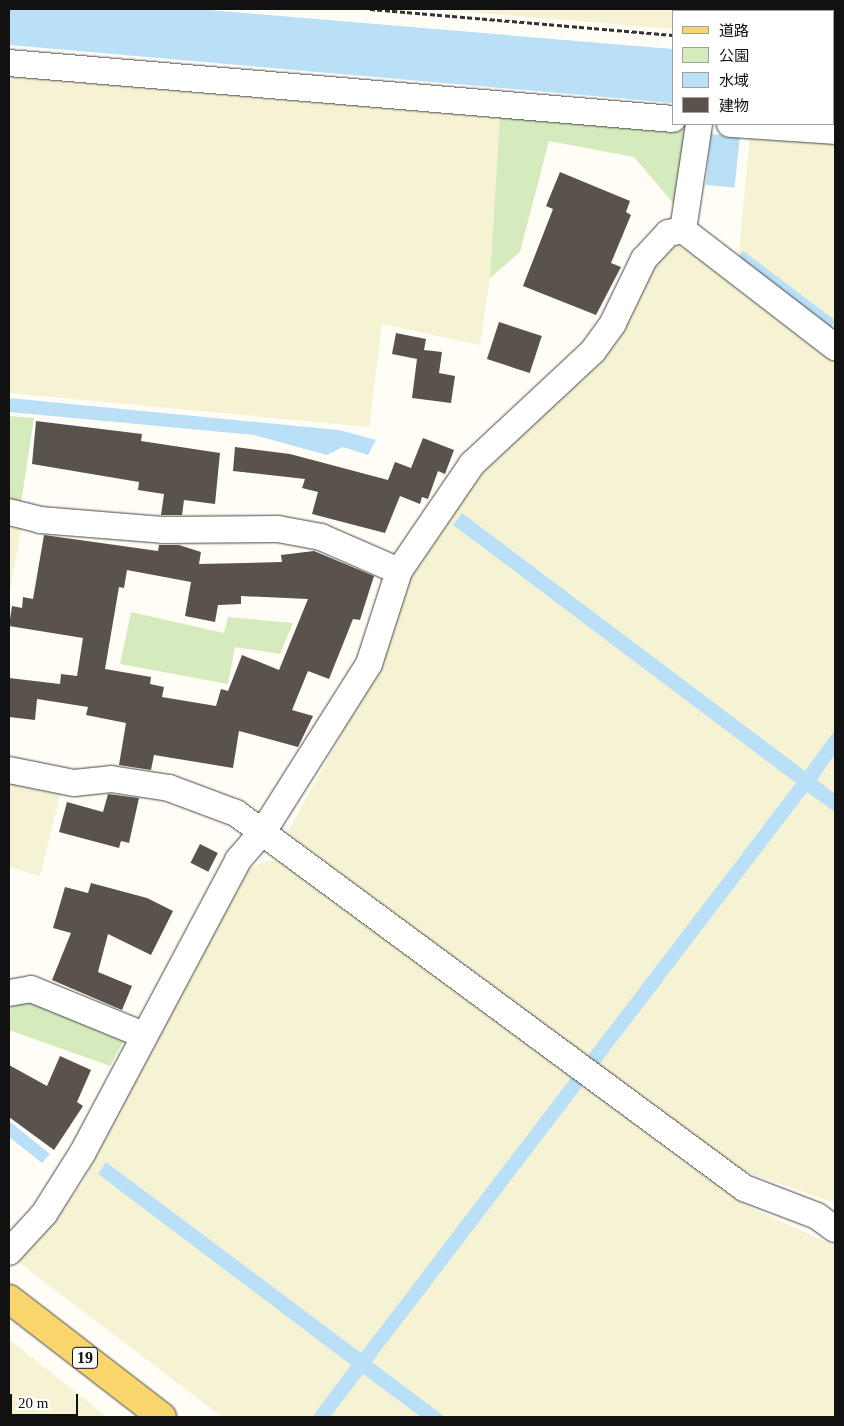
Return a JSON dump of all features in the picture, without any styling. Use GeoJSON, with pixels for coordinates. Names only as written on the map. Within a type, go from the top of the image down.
{"type":"FeatureCollection","features":[{"type":"Feature","properties":{"kind":"main road","name":"19"},"geometry":{"type":"LineString","coordinates":[[9,1299],[162,1417]]}},
{"type":"Feature","properties":{"kind":"street"},"geometry":{"type":"LineString","coordinates":[[9,63],[672,120]]}},
{"type":"Feature","properties":{"kind":"street"},"geometry":{"type":"LineString","coordinates":[[683,230],[699,125]]}},
{"type":"Feature","properties":{"kind":"street"},"geometry":{"type":"LineString","coordinates":[[748,125],[835,130]]}},
{"type":"Feature","properties":{"kind":"street"},"geometry":{"type":"LineString","coordinates":[[9,1252],[44,1214],[82,1152],[141,1034],[238,860],[264,830],[369,664],[399,571],[472,464],[593,351],[644,259],[668,233],[683,230],[835,347]]}},
{"type":"Feature","properties":{"kind":"street"},"geometry":{"type":"LineString","coordinates":[[9,512],[40,520],[163,530],[278,529],[321,537],[399,571]]}},
{"type":"Feature","properties":{"kind":"street"},"geometry":{"type":"LineString","coordinates":[[9,770],[74,783],[111,779],[169,788],[236,813],[264,830],[598,1082],[744,1188],[817,1216],[835,1229]]}},
{"type":"Feature","properties":{"kind":"street"},"geometry":{"type":"LineString","coordinates":[[9,993],[31,989],[141,1034]]}},
{"type":"Feature","properties":{"kind":"path"},"geometry":{"type":"LineString","coordinates":[[370,9],[672,35]]}},
{"type":"Feature","properties":{"kind":"shaded area"},"geometry":{"type":"Polygon","coordinates":[[[433,9],[835,9],[834,19],[834,10],[672,10],[672,29],[433,9]]]}},
{"type":"Feature","properties":{"kind":"shaded area"},"geometry":{"type":"Polygon","coordinates":[[[9,71],[500,114],[490,278],[480,345],[382,324],[369,427],[9,393],[9,71]]]}},
{"type":"Feature","properties":{"kind":"shaded area"},"geometry":{"type":"Polygon","coordinates":[[[750,135],[835,141],[835,1203],[743,1171],[287,833],[384,657],[410,570],[496,456],[674,243],[736,283],[750,135]]]}},
{"type":"Feature","properties":{"kind":"shaded area"},"geometry":{"type":"Polygon","coordinates":[[[9,522],[22,525],[9,596],[9,522]]]}},
{"type":"Feature","properties":{"kind":"shaded area"},"geometry":{"type":"Polygon","coordinates":[[[9,776],[62,787],[40,876],[9,867],[9,776]]]}},
{"type":"Feature","properties":{"kind":"shaded area"},"geometry":{"type":"Polygon","coordinates":[[[265,861],[283,861],[745,1205],[835,1246],[835,1417],[222,1417],[18,1262],[83,1182],[245,871],[265,861]]]}},
{"type":"Feature","properties":{"kind":"shaded area"},"geometry":{"type":"Polygon","coordinates":[[[9,1339],[107,1417],[9,1417],[9,1339]]]}},
{"type":"Feature","properties":{"kind":"green space"},"geometry":{"type":"Polygon","coordinates":[[[500,114],[685,129],[680,211],[634,157],[549,141],[520,252],[490,278],[500,114]]]}},
{"type":"Feature","properties":{"kind":"green space"},"geometry":{"type":"Polygon","coordinates":[[[9,416],[34,418],[21,503],[9,501],[9,416]]]}},
{"type":"Feature","properties":{"kind":"green space"},"geometry":{"type":"Polygon","coordinates":[[[131,612],[224,633],[228,617],[293,623],[280,654],[235,647],[228,684],[120,664],[131,612]]]}},
{"type":"Feature","properties":{"kind":"green space"},"geometry":{"type":"Polygon","coordinates":[[[32,997],[127,1035],[110,1066],[9,1030],[11,1001],[32,997]]]}},
{"type":"Feature","properties":{"kind":"water"},"geometry":{"type":"Polygon","coordinates":[[[9,9],[197,9],[672,49],[672,103],[9,45],[9,9]]]}},
{"type":"Feature","properties":{"kind":"water"},"geometry":{"type":"Polygon","coordinates":[[[711,134],[740,137],[735,188],[706,185],[711,134]]]}},
{"type":"Feature","properties":{"kind":"water"},"geometry":{"type":"Polygon","coordinates":[[[743,251],[835,320],[827,332],[735,262],[743,251]]]}},
{"type":"Feature","properties":{"kind":"water"},"geometry":{"type":"Polygon","coordinates":[[[9,398],[339,430],[376,440],[368,455],[343,447],[327,455],[254,435],[9,412],[9,398]]]}},
{"type":"Feature","properties":{"kind":"water"},"geometry":{"type":"Polygon","coordinates":[[[462,513],[805,771],[835,730],[835,754],[817,780],[835,794],[835,812],[807,792],[372,1362],[445,1417],[421,1417],[363,1374],[330,1417],[312,1417],[351,1365],[98,1174],[106,1162],[361,1353],[796,783],[453,525],[462,513]]]}},
{"type":"Feature","properties":{"kind":"water"},"geometry":{"type":"Polygon","coordinates":[[[9,1121],[50,1154],[42,1163],[9,1137],[9,1121]]]}},
{"type":"Feature","properties":{"kind":"building"},"geometry":{"type":"Polygon","coordinates":[[[560,172],[630,201],[626,212],[631,215],[611,263],[621,267],[596,315],[523,286],[553,209],[546,206],[560,172]]]}},
{"type":"Feature","properties":{"kind":"building"},"geometry":{"type":"Polygon","coordinates":[[[499,322],[542,336],[530,373],[487,359],[499,322]]]}},
{"type":"Feature","properties":{"kind":"building"},"geometry":{"type":"Polygon","coordinates":[[[396,333],[426,339],[424,350],[442,352],[439,373],[455,376],[451,403],[412,398],[417,359],[392,354],[396,333]]]}},
{"type":"Feature","properties":{"kind":"building"},"geometry":{"type":"Polygon","coordinates":[[[36,421],[142,434],[141,441],[220,453],[215,504],[184,500],[182,515],[161,515],[164,494],[138,490],[139,482],[32,464],[36,421]]]}},
{"type":"Feature","properties":{"kind":"building"},"geometry":{"type":"Polygon","coordinates":[[[423,438],[454,450],[445,474],[438,471],[428,499],[422,497],[420,504],[400,496],[385,533],[312,514],[318,492],[302,488],[305,479],[233,471],[235,447],[290,454],[388,480],[395,462],[411,468],[423,438]]]}},
{"type":"Feature","properties":{"kind":"building"},"geometry":{"type":"Polygon","coordinates":[[[44,535],[158,551],[159,545],[179,545],[201,552],[199,564],[282,562],[281,555],[314,551],[374,576],[360,620],[353,619],[329,679],[308,671],[292,710],[313,716],[298,747],[239,731],[233,768],[154,755],[151,770],[119,765],[126,723],[86,715],[88,707],[37,699],[35,720],[9,717],[9,678],[60,684],[61,674],[77,676],[83,638],[9,626],[12,606],[22,608],[23,597],[33,599],[44,535]],[[127,570],[124,588],[119,587],[105,669],[151,677],[150,684],[164,687],[162,697],[216,706],[221,689],[228,691],[242,655],[279,670],[308,599],[241,596],[241,604],[218,605],[215,622],[185,616],[191,582],[127,570]]]}},
{"type":"Feature","properties":{"kind":"building"},"geometry":{"type":"Polygon","coordinates":[[[108,794],[139,798],[129,843],[121,841],[119,848],[59,832],[67,802],[103,812],[108,794]]]}},
{"type":"Feature","properties":{"kind":"building"},"geometry":{"type":"Polygon","coordinates":[[[200,844],[218,853],[208,872],[190,863],[200,844]]]}},
{"type":"Feature","properties":{"kind":"building"},"geometry":{"type":"Polygon","coordinates":[[[91,883],[147,898],[173,911],[151,955],[108,934],[98,972],[132,986],[122,1010],[52,980],[71,933],[53,928],[65,887],[88,893],[91,883]]]}},
{"type":"Feature","properties":{"kind":"building"},"geometry":{"type":"Polygon","coordinates":[[[60,1056],[91,1070],[77,1102],[83,1106],[54,1150],[9,1117],[9,1065],[47,1086],[60,1056]]]}}]}
